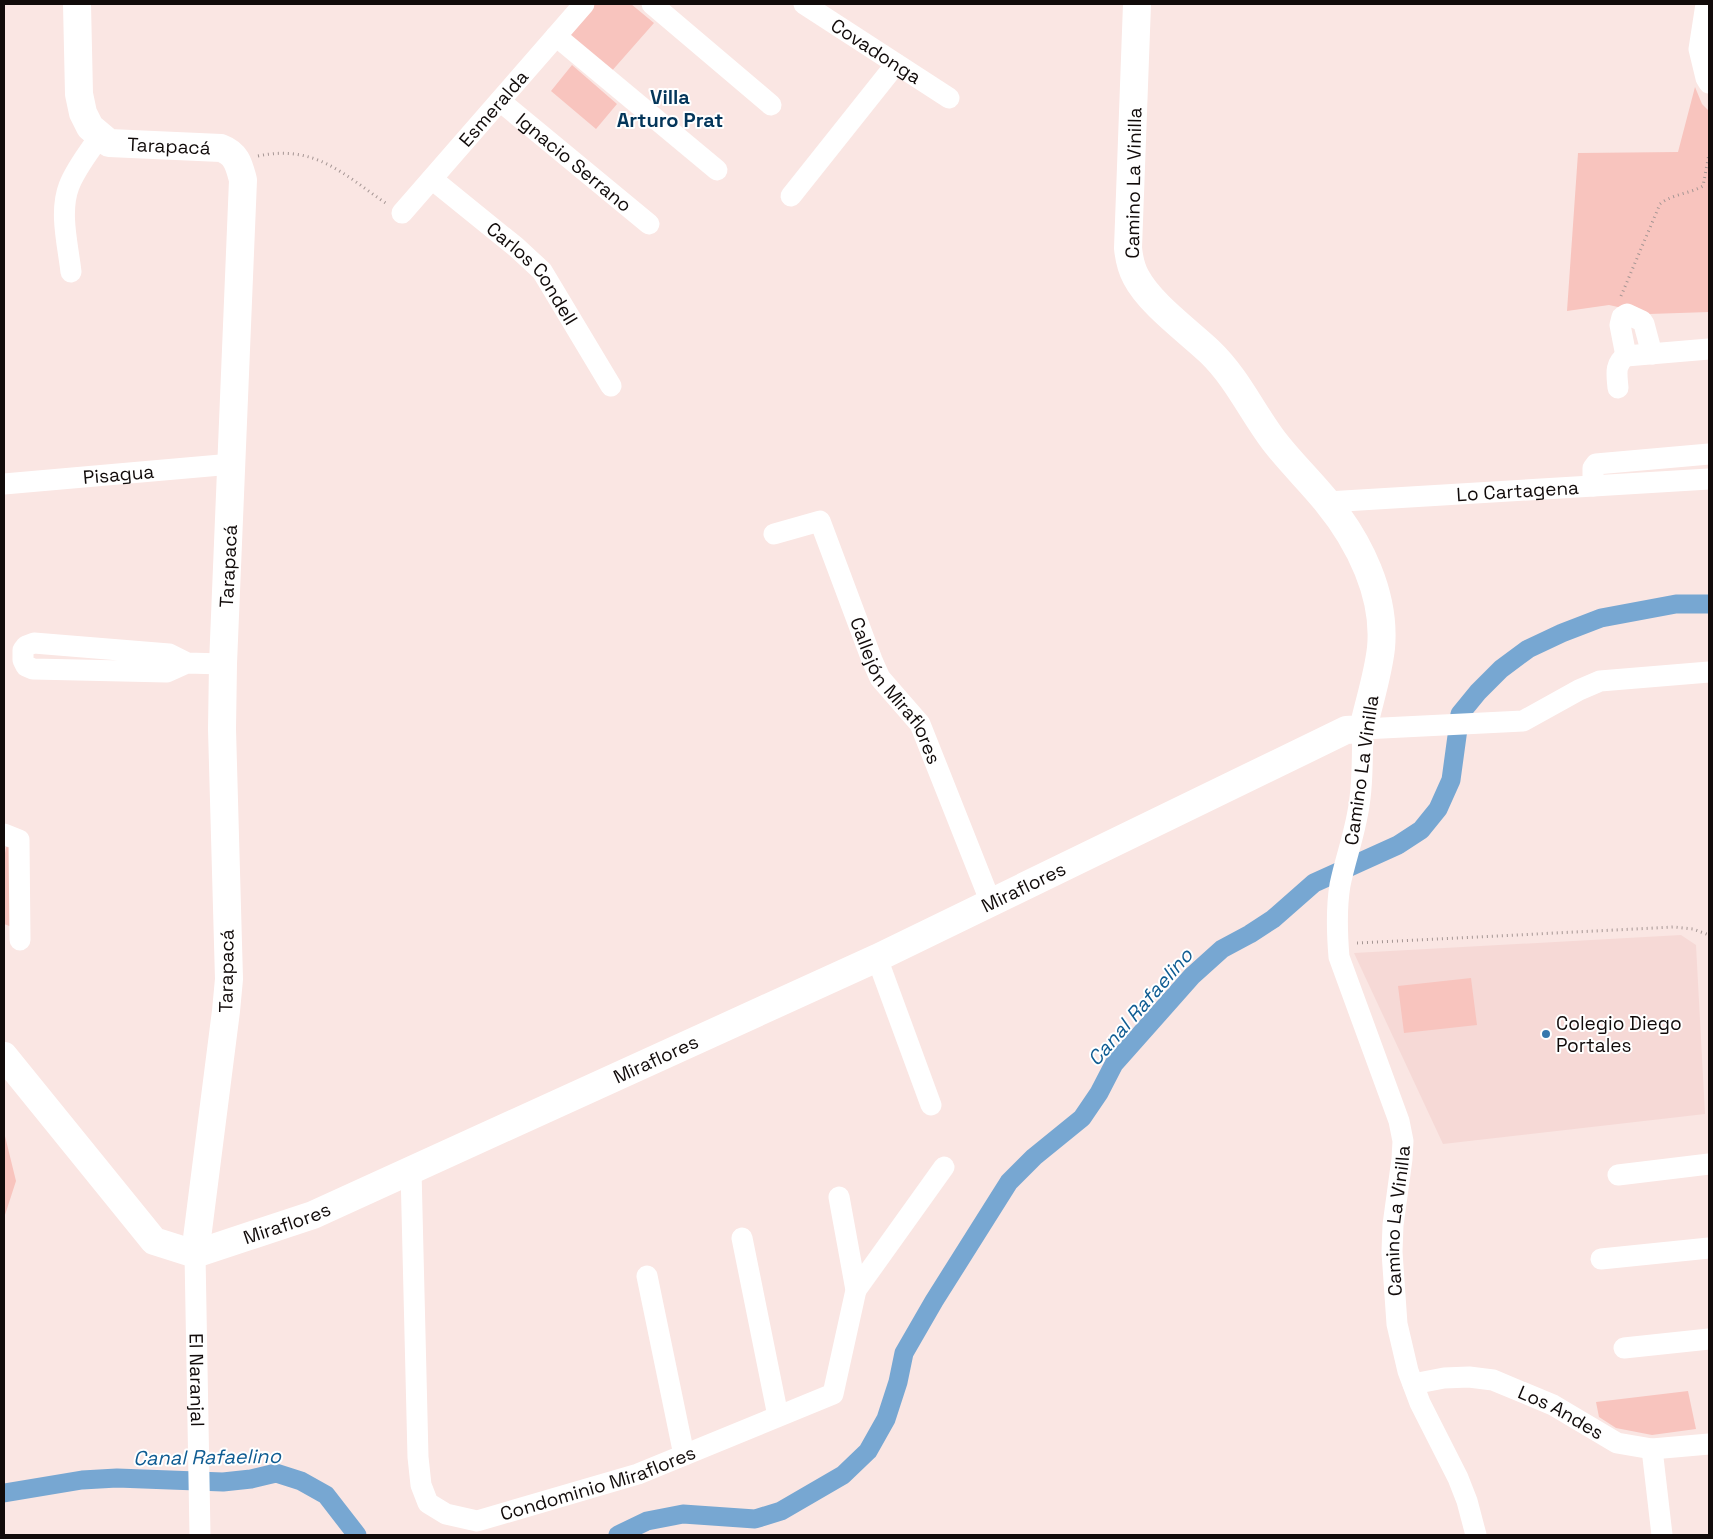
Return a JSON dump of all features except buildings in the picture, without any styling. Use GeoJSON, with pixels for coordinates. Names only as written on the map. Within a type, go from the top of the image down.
{"type":"FeatureCollection","features":[{"type":"Feature","properties":{"kind":"street","name":"Tarapacá"},"geometry":{"type":"LineString","coordinates":[[77,4],[79,94],[83,114],[90,127],[109,143],[221,148],[231,152],[239,163],[243,180],[223,664],[222,729],[229,979],[195,1254]]}},
{"type":"Feature","properties":{"kind":"street","name":"Esmeralda"},"geometry":{"type":"LineString","coordinates":[[402,214],[584,4]]}},
{"type":"Feature","properties":{"kind":"street"},"geometry":{"type":"LineString","coordinates":[[652,4],[771,105]]}},
{"type":"Feature","properties":{"kind":"street","name":"Covadonga"},"geometry":{"type":"LineString","coordinates":[[804,4],[949,98]]}},
{"type":"Feature","properties":{"kind":"street","name":"Camino La Vinilla"},"geometry":{"type":"LineString","coordinates":[[1138,4],[1128,248],[1131,268],[1147,293],[1222,365],[1274,441],[1346,526],[1361,554],[1379,609],[1381,646],[1363,729],[1360,798],[1341,882],[1337,909],[1339,957],[1399,1121],[1403,1141],[1393,1225],[1392,1267],[1397,1324],[1408,1371],[1420,1402],[1458,1478],[1467,1501],[1476,1535]]}},
{"type":"Feature","properties":{"kind":"street"},"geometry":{"type":"LineString","coordinates":[[1706,4],[1699,49],[1709,83]]}},
{"type":"Feature","properties":{"kind":"street"},"geometry":{"type":"LineString","coordinates":[[556,36],[717,170]]}},
{"type":"Feature","properties":{"kind":"street"},"geometry":{"type":"LineString","coordinates":[[791,196],[896,64]]}},
{"type":"Feature","properties":{"kind":"street","name":"Ignacio Serrano"},"geometry":{"type":"LineString","coordinates":[[500,101],[649,224]]}},
{"type":"Feature","properties":{"kind":"street"},"geometry":{"type":"LineString","coordinates":[[71,272],[65,204],[69,186],[76,171],[100,136]]}},
{"type":"Feature","properties":{"kind":"street","name":"Carlos Condell"},"geometry":{"type":"LineString","coordinates":[[432,179],[542,270],[611,386]]}},
{"type":"Feature","properties":{"kind":"street"},"geometry":{"type":"LineString","coordinates":[[1626,356],[1620,321],[1627,314],[1642,321],[1652,354]]}},
{"type":"Feature","properties":{"kind":"street"},"geometry":{"type":"LineString","coordinates":[[1618,388],[1616,368],[1621,359],[1626,356],[1709,349]]}},
{"type":"Feature","properties":{"kind":"street"},"geometry":{"type":"LineString","coordinates":[[1593,486],[1593,468],[1596,464],[1709,454]]}},
{"type":"Feature","properties":{"kind":"street","name":"Pisagua"},"geometry":{"type":"LineString","coordinates":[[4,484],[232,464]]}},
{"type":"Feature","properties":{"kind":"street","name":"Lo Cartagena"},"geometry":{"type":"LineString","coordinates":[[1327,502],[1709,479]]}},
{"type":"Feature","properties":{"kind":"street","name":"Callejón Miraflores"},"geometry":{"type":"LineString","coordinates":[[774,534],[820,521],[880,678],[920,724],[991,903]]}},
{"type":"Feature","properties":{"kind":"street"},"geometry":{"type":"LineString","coordinates":[[187,664],[169,654],[34,643],[26,646],[23,650],[23,660],[26,666],[33,669],[168,672],[187,664],[223,664]]}},
{"type":"Feature","properties":{"kind":"street"},"geometry":{"type":"LineString","coordinates":[[1363,729],[1523,721],[1579,690],[1600,681],[1709,672]]}},
{"type":"Feature","properties":{"kind":"street","name":"Miraflores"},"geometry":{"type":"LineString","coordinates":[[195,1254],[312,1215],[877,958],[1346,730],[1363,729]]}},
{"type":"Feature","properties":{"kind":"street"},"geometry":{"type":"LineString","coordinates":[[4,834],[19,840],[20,940]]}},
{"type":"Feature","properties":{"kind":"street"},"geometry":{"type":"LineString","coordinates":[[877,958],[931,1105]]}},
{"type":"Feature","properties":{"kind":"street"},"geometry":{"type":"LineString","coordinates":[[4,1056],[154,1241],[195,1254]]}},
{"type":"Feature","properties":{"kind":"street"},"geometry":{"type":"LineString","coordinates":[[1618,1175],[1709,1164]]}},
{"type":"Feature","properties":{"kind":"street"},"geometry":{"type":"LineString","coordinates":[[856,1290],[944,1167]]}},
{"type":"Feature","properties":{"kind":"street","name":"Condominio Miraflores"},"geometry":{"type":"LineString","coordinates":[[411,1170],[418,1457],[421,1484],[428,1503],[446,1514],[476,1521],[638,1474],[833,1394],[856,1290],[839,1197]]}},
{"type":"Feature","properties":{"kind":"street"},"geometry":{"type":"LineString","coordinates":[[742,1238],[778,1416]]}},
{"type":"Feature","properties":{"kind":"street"},"geometry":{"type":"LineString","coordinates":[[1601,1259],[1709,1248]]}},
{"type":"Feature","properties":{"kind":"street","name":"El Naranjal"},"geometry":{"type":"LineString","coordinates":[[195,1254],[200,1535]]}},
{"type":"Feature","properties":{"kind":"street"},"geometry":{"type":"LineString","coordinates":[[647,1276],[684,1455]]}},
{"type":"Feature","properties":{"kind":"street"},"geometry":{"type":"LineString","coordinates":[[1624,1348],[1709,1339]]}},
{"type":"Feature","properties":{"kind":"street","name":"Los Andes"},"geometry":{"type":"LineString","coordinates":[[1413,1384],[1444,1378],[1469,1377],[1493,1380],[1553,1405],[1617,1443],[1652,1449],[1709,1444]]}},
{"type":"Feature","properties":{"kind":"street"},"geometry":{"type":"LineString","coordinates":[[1652,1449],[1662,1535]]}},
{"type":"Feature","properties":{"kind":"path"},"geometry":{"type":"LineString","coordinates":[[239,163],[255,156],[276,152],[300,154],[324,161],[402,214]]}},
{"type":"Feature","properties":{"kind":"path"},"geometry":{"type":"LineString","coordinates":[[1620,321],[1615,310],[1660,204],[1668,198],[1694,191],[1703,186],[1709,154]]}},
{"type":"Feature","properties":{"kind":"path"},"geometry":{"type":"LineString","coordinates":[[1338,944],[1674,927],[1692,929],[1709,935]]}},
{"type":"Feature","properties":{"kind":"shaded area"},"geometry":{"type":"Polygon","coordinates":[[[594,4],[631,4],[654,23],[610,73],[566,37],[594,4]]]}},
{"type":"Feature","properties":{"kind":"shaded area"},"geometry":{"type":"Polygon","coordinates":[[[572,65],[617,104],[596,129],[551,91],[572,65]]]}},
{"type":"Feature","properties":{"kind":"shaded area"},"geometry":{"type":"Polygon","coordinates":[[[1695,87],[1702,104],[1709,111],[1709,312],[1649,314],[1609,305],[1567,311],[1578,153],[1678,152],[1695,87]]]}},
{"type":"Feature","properties":{"kind":"shaded area"},"geometry":{"type":"Polygon","coordinates":[[[6,847],[14,848],[12,927],[4,924],[4,859],[6,847]]]}},
{"type":"Feature","properties":{"kind":"shaded area","name":"Colegio Diego Portales"},"geometry":{"type":"Polygon","coordinates":[[[1681,935],[1696,945],[1705,1114],[1443,1144],[1354,953],[1681,935]]]}},
{"type":"Feature","properties":{"kind":"shaded area"},"geometry":{"type":"Polygon","coordinates":[[[1471,978],[1477,1025],[1404,1033],[1398,986],[1471,978]]]}},
{"type":"Feature","properties":{"kind":"shaded area"},"geometry":{"type":"Polygon","coordinates":[[[4,1132],[16,1181],[4,1218],[4,1132]]]}},
{"type":"Feature","properties":{"kind":"shaded area"},"geometry":{"type":"Polygon","coordinates":[[[1688,1391],[1696,1429],[1652,1435],[1616,1428],[1599,1417],[1596,1402],[1688,1391]]]}},
{"type":"Feature","properties":{"kind":"waterway","name":"Canal Rafaelino"},"geometry":{"type":"LineString","coordinates":[[618,1535],[647,1521],[683,1514],[755,1519],[781,1511],[843,1475],[868,1451],[886,1419],[898,1382],[904,1353],[934,1301],[1009,1182],[1034,1157],[1082,1118],[1099,1093],[1114,1064],[1192,976],[1222,949],[1273,919],[1314,883],[1398,845],[1421,830],[1438,809],[1451,780],[1460,714],[1478,692],[1501,669],[1528,649],[1601,618],[1676,604],[1709,604]]}},
{"type":"Feature","properties":{"kind":"waterway","name":"Canal Rafaelino"},"geometry":{"type":"LineString","coordinates":[[4,1493],[82,1480],[117,1478],[223,1482],[251,1479],[276,1473],[301,1481],[326,1495],[357,1535]]}},
{"type":"Feature","properties":{"kind":"place","name":"Colegio Diego Portales"},"geometry":{"type":"Point","coordinates":[1546,1034]}},
{"type":"Feature","properties":{"kind":"district","name":"Villa Arturo Prat"},"geometry":{"type":"Point","coordinates":[670,108]}}]}
